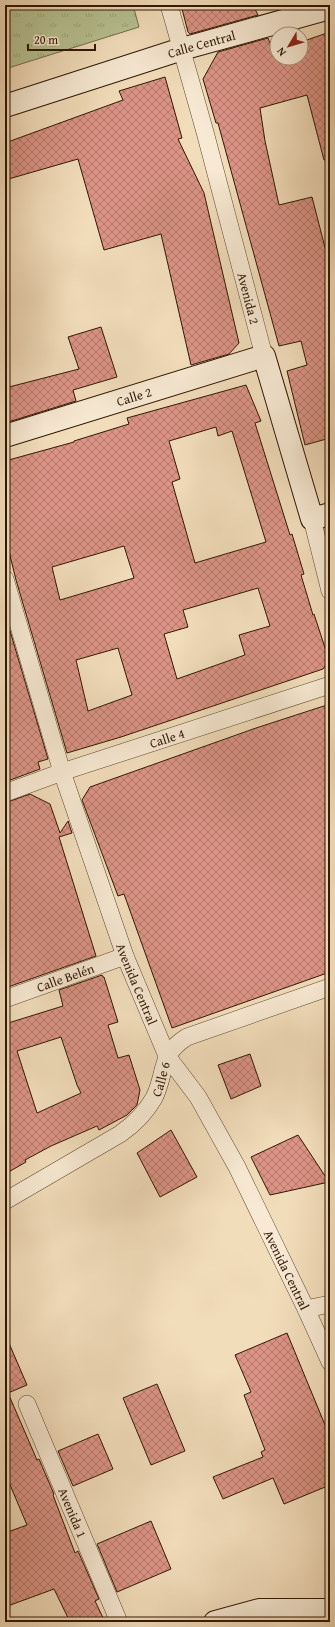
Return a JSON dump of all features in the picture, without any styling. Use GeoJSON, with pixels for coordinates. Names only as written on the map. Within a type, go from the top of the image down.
{"type":"FeatureCollection","features":[{"type":"Feature","properties":{"kind":"main road","name":"Calle Central"},"geometry":{"type":"LineString","coordinates":[[5,106],[182,49],[330,8]]}},
{"type":"Feature","properties":{"kind":"main road","name":"Calle 2"},"geometry":{"type":"LineString","coordinates":[[5,436],[264,356]]}},
{"type":"Feature","properties":{"kind":"main road","name":"Avenida 2"},"geometry":{"type":"LineString","coordinates":[[264,356],[321,516]]}},
{"type":"Feature","properties":{"kind":"main road"},"geometry":{"type":"LineString","coordinates":[[215,1622],[259,1610],[330,1610]]}},
{"type":"Feature","properties":{"kind":"street","name":"Avenida 2"},"geometry":{"type":"LineString","coordinates":[[169,5],[264,356]]}},
{"type":"Feature","properties":{"kind":"street","name":"Avenida 2"},"geometry":{"type":"LineString","coordinates":[[321,516],[330,591]]}},
{"type":"Feature","properties":{"kind":"street","name":"Avenida Central"},"geometry":{"type":"LineString","coordinates":[[5,579],[62,772],[125,956],[167,1056],[198,1097],[233,1160],[306,1309],[330,1362]]}},
{"type":"Feature","properties":{"kind":"street","name":"Calle 4"},"geometry":{"type":"LineString","coordinates":[[5,792],[330,685]]}},
{"type":"Feature","properties":{"kind":"street","name":"Calle Belén"},"geometry":{"type":"LineString","coordinates":[[5,999],[125,956]]}},
{"type":"Feature","properties":{"kind":"street","name":"Calle 6"},"geometry":{"type":"LineString","coordinates":[[5,1201],[135,1124],[154,1098],[167,1056],[176,1044],[187,1037],[330,987]]}},
{"type":"Feature","properties":{"kind":"street"},"geometry":{"type":"LineString","coordinates":[[306,1309],[330,1304]]}},
{"type":"Feature","properties":{"kind":"street","name":"Avenida 1"},"geometry":{"type":"LineString","coordinates":[[27,1404],[119,1622]]}},
{"type":"Feature","properties":{"kind":"green space"},"geometry":{"type":"Polygon","coordinates":[[[5,5],[133,5],[139,27],[5,69],[5,5]]]}},
{"type":"Feature","properties":{"kind":"building"},"geometry":{"type":"Polygon","coordinates":[[[181,5],[253,5],[258,15],[190,34],[188,32],[181,5]]]}},
{"type":"Feature","properties":{"kind":"building"},"geometry":{"type":"Polygon","coordinates":[[[330,32],[330,159],[324,160],[307,95],[260,108],[265,141],[279,205],[312,197],[330,267],[330,438],[305,445],[287,371],[307,365],[301,341],[279,346],[218,123],[216,123],[203,79],[218,52],[268,38],[269,66],[309,66],[309,39],[330,32]]]}},
{"type":"Feature","properties":{"kind":"building"},"geometry":{"type":"Polygon","coordinates":[[[165,77],[182,138],[178,139],[204,193],[239,343],[229,354],[191,365],[161,234],[104,250],[78,159],[5,180],[5,143],[123,100],[119,91],[165,77]]]}},
{"type":"Feature","properties":{"kind":"building"},"geometry":{"type":"Polygon","coordinates":[[[101,327],[117,377],[73,390],[76,401],[5,423],[5,388],[79,369],[68,337],[101,327]]]}},
{"type":"Feature","properties":{"kind":"building"},"geometry":{"type":"Polygon","coordinates":[[[246,385],[261,421],[255,423],[290,535],[292,534],[304,574],[301,575],[329,660],[323,669],[121,737],[67,753],[16,580],[5,535],[5,461],[74,442],[129,424],[127,418],[246,385]],[[216,427],[169,441],[180,479],[172,482],[195,563],[266,542],[232,431],[218,436],[216,427]],[[124,546],[52,567],[60,600],[134,578],[124,546]],[[258,588],[183,610],[188,627],[164,634],[177,679],[245,655],[239,635],[270,626],[258,588]],[[118,648],[76,660],[88,711],[132,695],[118,648]]]}},
{"type":"Feature","properties":{"kind":"building"},"geometry":{"type":"Polygon","coordinates":[[[5,614],[48,759],[38,762],[40,769],[5,782],[5,614]]]}},
{"type":"Feature","properties":{"kind":"building"},"geometry":{"type":"Polygon","coordinates":[[[330,704],[330,972],[172,1028],[124,894],[118,896],[82,800],[90,787],[256,728],[330,704]]]}},
{"type":"Feature","properties":{"kind":"building"},"geometry":{"type":"Polygon","coordinates":[[[30,794],[50,804],[60,833],[68,821],[72,833],[59,837],[96,956],[5,988],[5,803],[30,794]]]}},
{"type":"Feature","properties":{"kind":"building"},"geometry":{"type":"Polygon","coordinates":[[[102,975],[104,977],[118,1022],[108,1025],[118,1058],[129,1055],[140,1090],[137,1105],[127,1115],[99,1130],[97,1126],[51,1146],[25,1160],[26,1162],[5,1174],[5,1024],[63,1006],[59,990],[102,975]],[[61,1037],[17,1051],[37,1113],[81,1093],[61,1037]]]}},
{"type":"Feature","properties":{"kind":"building"},"geometry":{"type":"Polygon","coordinates":[[[250,1054],[261,1086],[231,1099],[218,1065],[250,1054]]]}},
{"type":"Feature","properties":{"kind":"building"},"geometry":{"type":"Polygon","coordinates":[[[171,1130],[197,1177],[160,1197],[137,1153],[171,1130]]]}},
{"type":"Feature","properties":{"kind":"building"},"geometry":{"type":"Polygon","coordinates":[[[298,1135],[329,1182],[270,1195],[251,1157],[298,1135]]]}},
{"type":"Feature","properties":{"kind":"building"},"geometry":{"type":"Polygon","coordinates":[[[287,1333],[330,1437],[330,1485],[284,1504],[273,1478],[223,1499],[213,1477],[263,1457],[261,1452],[265,1450],[244,1395],[251,1392],[235,1355],[287,1333]]]}},
{"type":"Feature","properties":{"kind":"building"},"geometry":{"type":"Polygon","coordinates":[[[5,1334],[27,1385],[8,1393],[37,1460],[39,1459],[54,1494],[53,1495],[75,1553],[78,1551],[99,1599],[95,1601],[105,1622],[70,1622],[54,1589],[5,1607],[5,1533],[27,1525],[5,1473],[5,1334]]]}},
{"type":"Feature","properties":{"kind":"building"},"geometry":{"type":"Polygon","coordinates":[[[157,1384],[185,1451],[151,1465],[123,1398],[157,1384]]]}},
{"type":"Feature","properties":{"kind":"building"},"geometry":{"type":"Polygon","coordinates":[[[98,1434],[113,1469],[73,1486],[58,1451],[98,1434]]]}},
{"type":"Feature","properties":{"kind":"building"},"geometry":{"type":"Polygon","coordinates":[[[151,1521],[171,1569],[117,1592],[97,1544],[151,1521]]]}}]}
